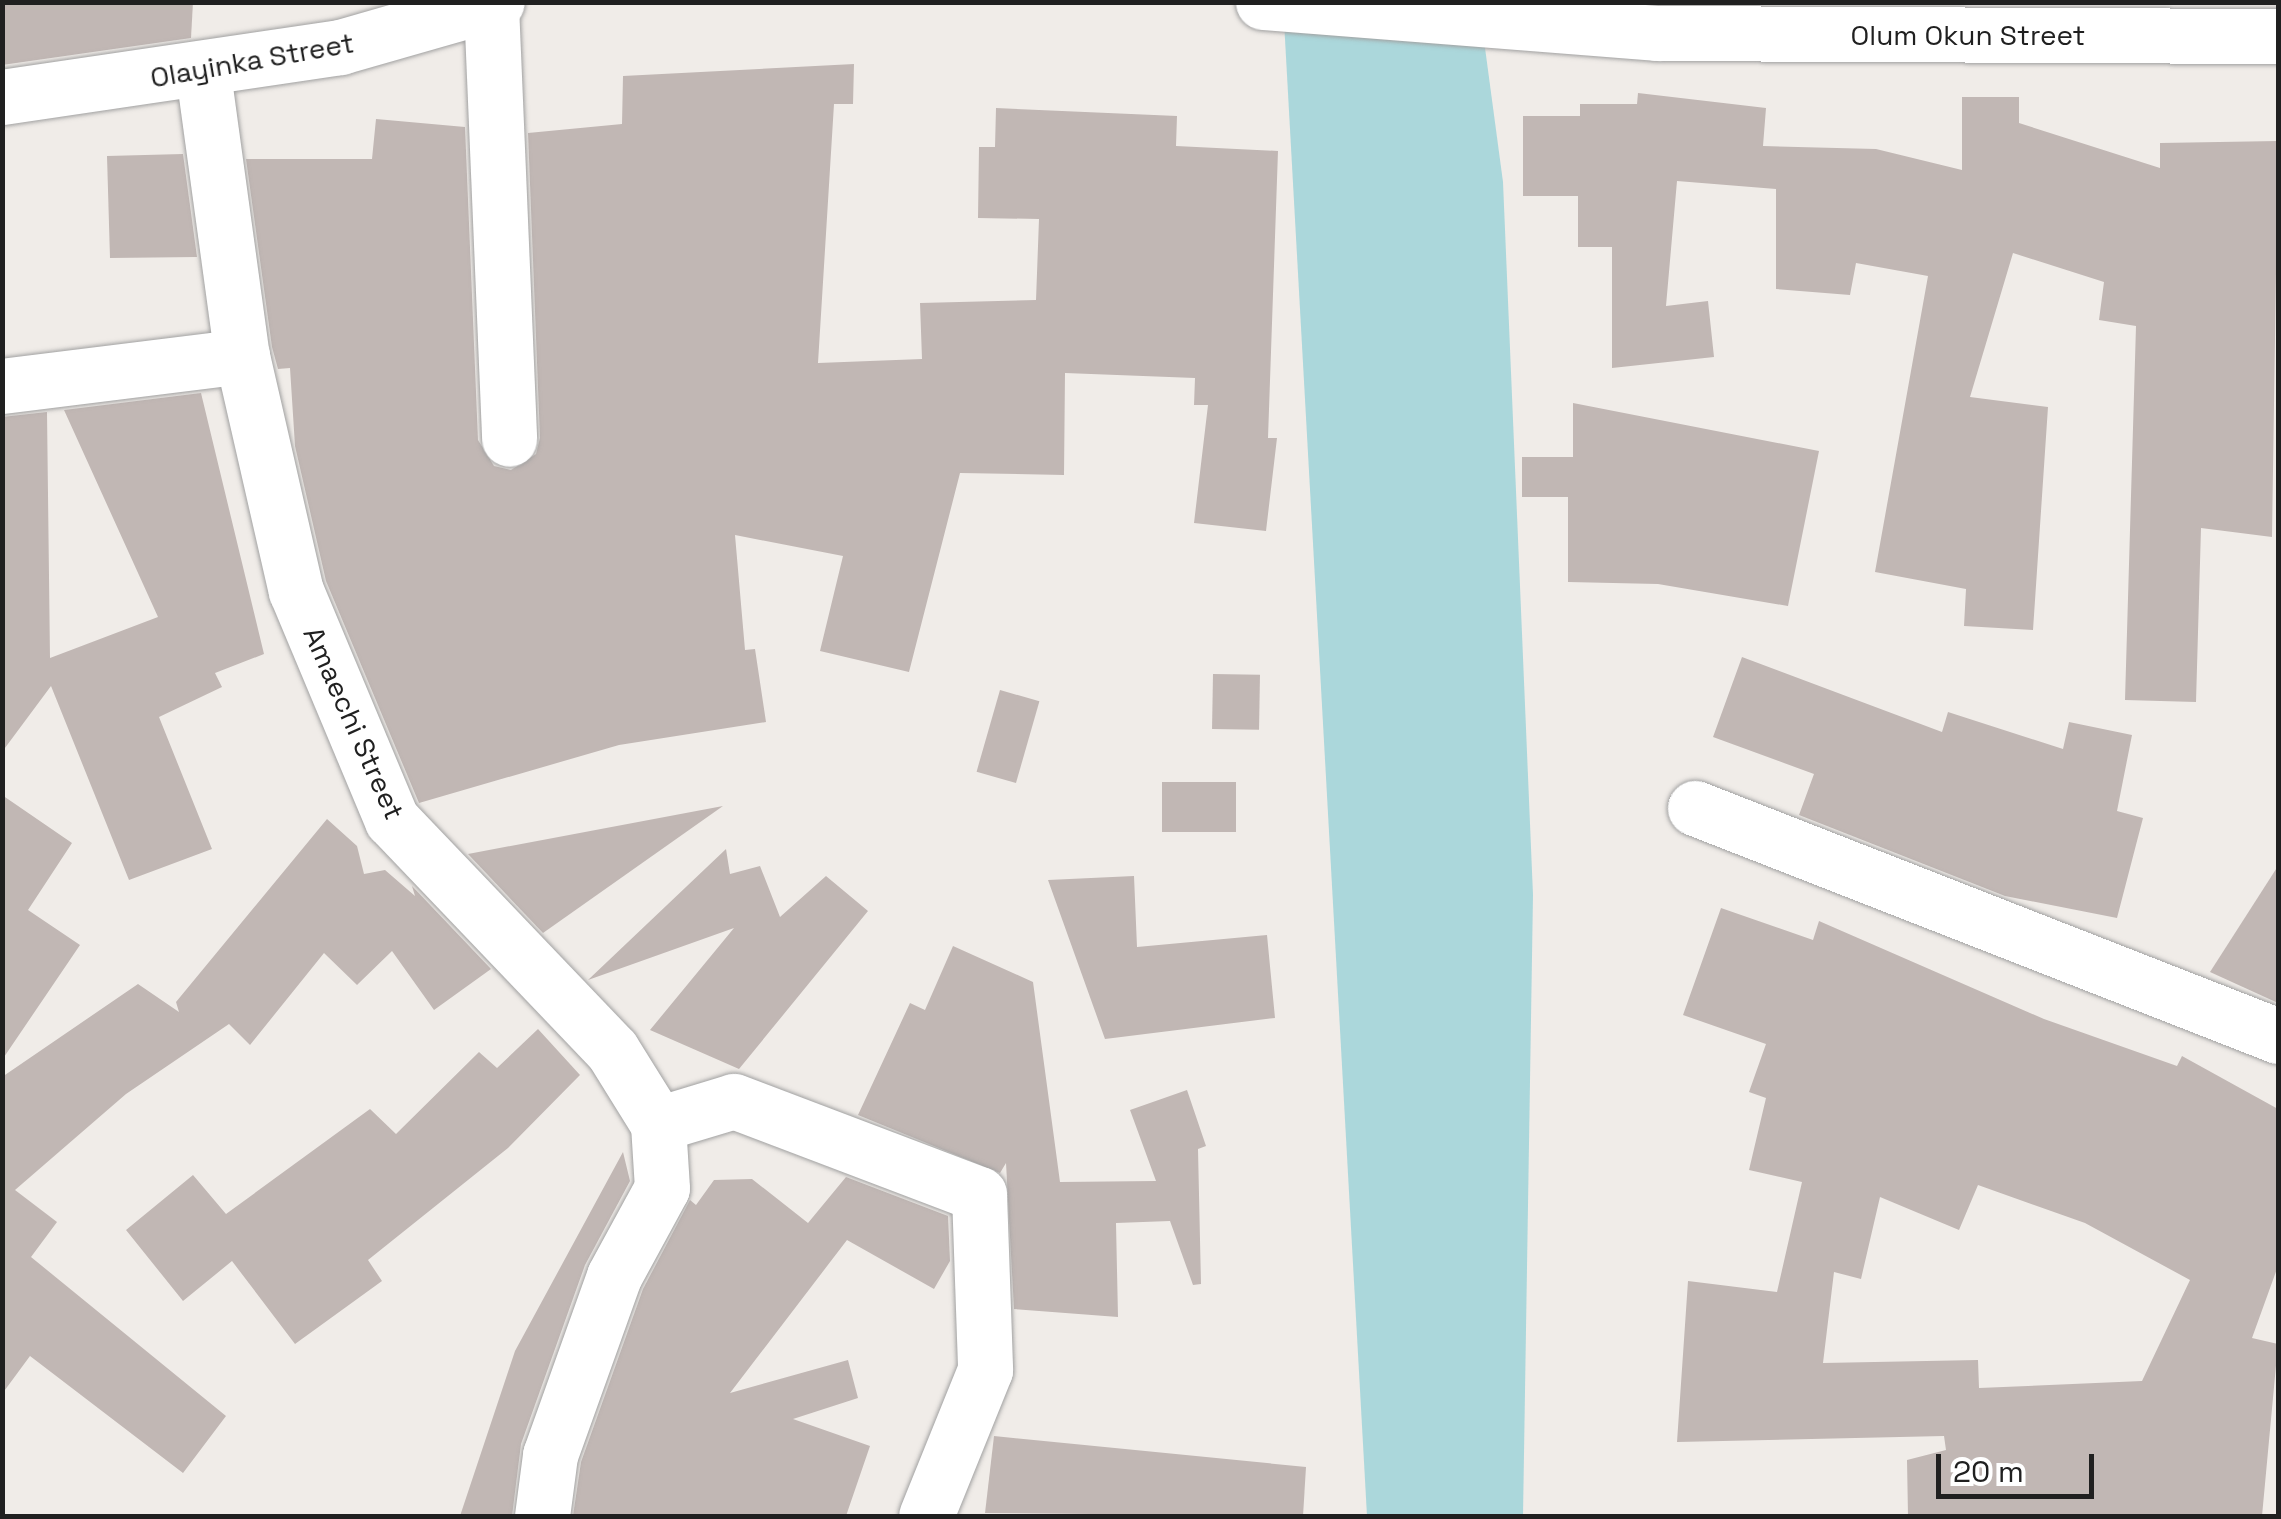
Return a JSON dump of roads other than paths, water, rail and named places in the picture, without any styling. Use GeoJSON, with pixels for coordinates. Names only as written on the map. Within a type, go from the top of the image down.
{"type":"FeatureCollection","features":[{"type":"Feature","properties":{"kind":"street","name":"Olum Okun Street"},"geometry":{"type":"LineString","coordinates":[[1263,2],[1658,34],[2014,18],[2278,36]]}},
{"type":"Feature","properties":{"kind":"street","name":"Olayinka Street"},"geometry":{"type":"LineString","coordinates":[[2,97],[203,73],[494,4]]}},
{"type":"Feature","properties":{"kind":"street"},"geometry":{"type":"LineString","coordinates":[[494,4],[509,438]]}},
{"type":"Feature","properties":{"kind":"street","name":"Amaechi Street"},"geometry":{"type":"LineString","coordinates":[[203,73],[242,356],[296,591],[392,820],[612,1050],[658,1124]]}},
{"type":"Feature","properties":{"kind":"street"},"geometry":{"type":"LineString","coordinates":[[2,386],[242,356]]}},
{"type":"Feature","properties":{"kind":"street"},"geometry":{"type":"LineString","coordinates":[[1696,808],[2278,1036]]}},
{"type":"Feature","properties":{"kind":"street"},"geometry":{"type":"LineString","coordinates":[[542,1516],[550,1455],[614,1276],[662,1188],[658,1124],[734,1102],[979,1194],[985,1370],[926,1516]]}},
{"type":"Feature","properties":{"kind":"water"},"geometry":{"type":"Polygon","coordinates":[[[1283,3],[1479,3],[1503,182],[1533,895],[1523,1516],[1367,1516],[1283,3]]]}}]}
